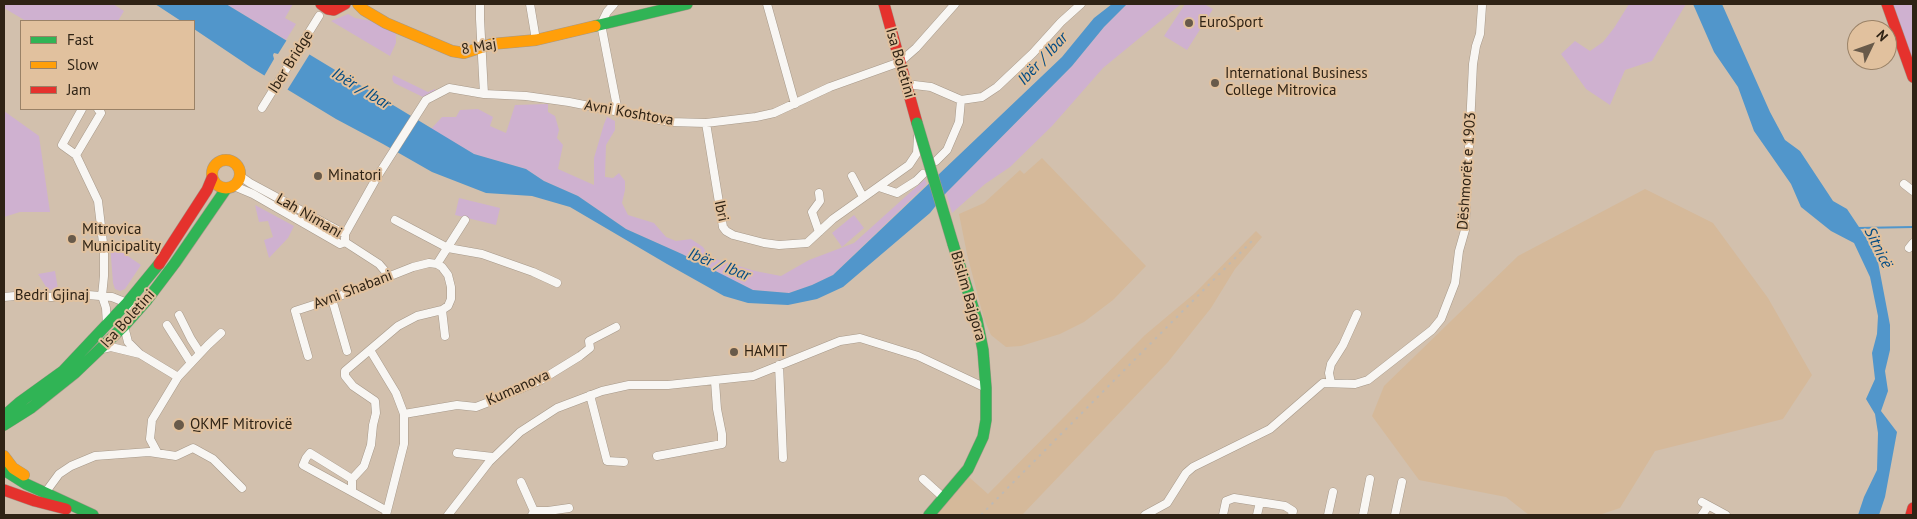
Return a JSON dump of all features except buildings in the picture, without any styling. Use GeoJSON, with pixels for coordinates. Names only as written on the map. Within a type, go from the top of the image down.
{"type":"FeatureCollection","features":[{"type":"Feature","properties":{"kind":"main road","name":"8 Maj"},"geometry":{"type":"LineString","coordinates":[[321,4],[328,9],[341,6],[349,8],[361,7],[386,23],[452,51],[464,53],[482,46],[536,40],[688,4]]}},
{"type":"Feature","properties":{"kind":"main road","name":"Isa Boletini"},"geometry":{"type":"LineString","coordinates":[[884,4],[917,123]]}},
{"type":"Feature","properties":{"kind":"main road"},"geometry":{"type":"LineString","coordinates":[[1887,4],[1913,77]]}},
{"type":"Feature","properties":{"kind":"main road","name":"Bislim Bajgora"},"geometry":{"type":"LineString","coordinates":[[917,123],[977,320],[983,350],[986,388],[986,420],[983,437],[968,470],[929,515]]}},
{"type":"Feature","properties":{"kind":"main road"},"geometry":{"type":"LineString","coordinates":[[226,160],[237,166],[235,184],[218,186],[212,178],[215,166],[220,162],[226,160]]}},
{"type":"Feature","properties":{"kind":"main road","name":"Isa Boletini"},"geometry":{"type":"LineString","coordinates":[[4,416],[63,371],[127,303],[160,262],[207,190],[212,178]]}},
{"type":"Feature","properties":{"kind":"main road","name":"Isa Boletini"},"geometry":{"type":"LineString","coordinates":[[4,425],[31,408],[76,373],[103,348],[138,311],[188,246],[218,197],[235,184]]}},
{"type":"Feature","properties":{"kind":"main road"},"geometry":{"type":"LineString","coordinates":[[4,412],[20,402]]}},
{"type":"Feature","properties":{"kind":"main road"},"geometry":{"type":"LineString","coordinates":[[4,437],[9,427],[31,408]]}},
{"type":"Feature","properties":{"kind":"main road"},"geometry":{"type":"LineString","coordinates":[[4,456],[13,468],[48,489],[65,509]]}},
{"type":"Feature","properties":{"kind":"main road"},"geometry":{"type":"LineString","coordinates":[[4,470],[65,509]]}},
{"type":"Feature","properties":{"kind":"main road"},"geometry":{"type":"LineString","coordinates":[[4,479],[79,515]]}},
{"type":"Feature","properties":{"kind":"main road"},"geometry":{"type":"LineString","coordinates":[[4,490],[34,501],[93,515]]}},
{"type":"Feature","properties":{"kind":"main road"},"geometry":{"type":"LineString","coordinates":[[1911,515],[1913,508]]}},
{"type":"Feature","properties":{"kind":"street"},"geometry":{"type":"LineString","coordinates":[[480,4],[484,94]]}},
{"type":"Feature","properties":{"kind":"street"},"geometry":{"type":"LineString","coordinates":[[530,4],[536,40]]}},
{"type":"Feature","properties":{"kind":"street"},"geometry":{"type":"LineString","coordinates":[[614,4],[607,12],[601,24],[618,112]]}},
{"type":"Feature","properties":{"kind":"street"},"geometry":{"type":"LineString","coordinates":[[768,4],[795,104]]}},
{"type":"Feature","properties":{"kind":"street"},"geometry":{"type":"LineString","coordinates":[[900,62],[916,48],[955,4]]}},
{"type":"Feature","properties":{"kind":"street"},"geometry":{"type":"LineString","coordinates":[[906,84],[931,87],[962,100],[982,97],[998,87],[1081,4]]}},
{"type":"Feature","properties":{"kind":"street","name":"Dëshmorët e 1903"},"geometry":{"type":"LineString","coordinates":[[1331,383],[1355,384],[1368,380],[1432,330],[1439,323],[1446,310],[1456,283],[1459,251],[1465,230],[1473,64],[1480,34],[1482,6]]}},
{"type":"Feature","properties":{"kind":"street","name":"Iber Bridge"},"geometry":{"type":"LineString","coordinates":[[262,108],[319,16]]}},
{"type":"Feature","properties":{"kind":"street","name":"Avni Koshtova"},"geometry":{"type":"LineString","coordinates":[[345,238],[386,164],[426,100],[448,88],[484,94],[552,100],[670,122],[706,123],[774,113],[830,87],[900,62]]}},
{"type":"Feature","properties":{"kind":"street"},"geometry":{"type":"LineString","coordinates":[[936,161],[947,150],[959,122],[962,100]]}},
{"type":"Feature","properties":{"kind":"street"},"geometry":{"type":"LineString","coordinates":[[81,110],[62,145],[76,155],[98,201],[104,251],[102,296],[112,297],[127,303],[138,311]]}},
{"type":"Feature","properties":{"kind":"street"},"geometry":{"type":"LineString","coordinates":[[76,155],[101,113],[99,110]]}},
{"type":"Feature","properties":{"kind":"street","name":"Ibri"},"geometry":{"type":"LineString","coordinates":[[706,123],[721,222],[726,231],[756,241],[779,245],[807,243],[863,197],[909,165],[914,158],[918,146],[917,123]]}},
{"type":"Feature","properties":{"kind":"street"},"geometry":{"type":"LineString","coordinates":[[879,187],[897,194],[916,182],[923,174]]}},
{"type":"Feature","properties":{"kind":"street"},"geometry":{"type":"LineString","coordinates":[[852,176],[863,197]]}},
{"type":"Feature","properties":{"kind":"street","name":"Lah Nimani"},"geometry":{"type":"LineString","coordinates":[[235,184],[250,183],[345,238],[379,264],[385,271],[387,278]]}},
{"type":"Feature","properties":{"kind":"street"},"geometry":{"type":"LineString","coordinates":[[1904,184],[1913,191]]}},
{"type":"Feature","properties":{"kind":"street"},"geometry":{"type":"LineString","coordinates":[[819,232],[812,212],[820,201],[820,193]]}},
{"type":"Feature","properties":{"kind":"street"},"geometry":{"type":"LineString","coordinates":[[395,220],[448,248],[482,254],[533,272],[557,283]]}},
{"type":"Feature","properties":{"kind":"street"},"geometry":{"type":"LineString","coordinates":[[352,491],[352,479],[364,466],[371,445],[376,401],[353,386],[345,376],[345,371],[398,326],[417,316],[442,310],[450,303],[452,287],[448,275],[442,266],[438,264],[465,220]]}},
{"type":"Feature","properties":{"kind":"street","name":"Avni Shabani"},"geometry":{"type":"LineString","coordinates":[[308,356],[295,311],[425,264],[438,264]]}},
{"type":"Feature","properties":{"kind":"street","name":"Bedri Gjinaj"},"geometry":{"type":"LineString","coordinates":[[4,297],[26,295],[51,298],[102,296],[106,308],[107,325]]}},
{"type":"Feature","properties":{"kind":"street"},"geometry":{"type":"LineString","coordinates":[[332,299],[347,351]]}},
{"type":"Feature","properties":{"kind":"street"},"geometry":{"type":"LineString","coordinates":[[442,310],[445,336]]}},
{"type":"Feature","properties":{"kind":"street"},"geometry":{"type":"LineString","coordinates":[[1145,515],[1167,503],[1186,473],[1192,467],[1265,432],[1320,386],[1331,383],[1329,373],[1331,364],[1345,342],[1357,314]]}},
{"type":"Feature","properties":{"kind":"street"},"geometry":{"type":"LineString","coordinates":[[179,315],[200,353]]}},
{"type":"Feature","properties":{"kind":"street"},"geometry":{"type":"LineString","coordinates":[[167,324],[190,363]]}},
{"type":"Feature","properties":{"kind":"street"},"geometry":{"type":"LineString","coordinates":[[124,326],[128,342],[140,354],[178,377]]}},
{"type":"Feature","properties":{"kind":"street","name":"Kumanova"},"geometry":{"type":"LineString","coordinates":[[404,414],[458,405],[476,406],[489,402],[537,380],[541,380],[590,348],[589,341],[616,327]]}},
{"type":"Feature","properties":{"kind":"street"},"geometry":{"type":"LineString","coordinates":[[157,452],[150,439],[150,426],[178,377],[221,333]]}},
{"type":"Feature","properties":{"kind":"street"},"geometry":{"type":"LineString","coordinates":[[97,336],[103,348],[111,347],[140,354]]}},
{"type":"Feature","properties":{"kind":"street"},"geometry":{"type":"LineString","coordinates":[[448,515],[494,457],[520,432],[558,408],[602,390],[629,385],[668,386],[753,376],[840,341],[860,338],[918,356],[986,388]]}},
{"type":"Feature","properties":{"kind":"street"},"geometry":{"type":"LineString","coordinates":[[352,479],[310,454],[303,465],[352,491],[386,513],[404,444],[404,414],[396,393],[370,350]]}},
{"type":"Feature","properties":{"kind":"street"},"geometry":{"type":"LineString","coordinates":[[779,365],[783,458]]}},
{"type":"Feature","properties":{"kind":"street"},"geometry":{"type":"LineString","coordinates":[[657,456],[722,444],[715,381]]}},
{"type":"Feature","properties":{"kind":"street"},"geometry":{"type":"LineString","coordinates":[[590,395],[607,461],[624,462]]}},
{"type":"Feature","properties":{"kind":"street"},"geometry":{"type":"LineString","coordinates":[[48,489],[59,474],[71,466],[95,456],[157,452],[176,456],[191,449],[197,449],[213,459],[242,488]]}},
{"type":"Feature","properties":{"kind":"street"},"geometry":{"type":"LineString","coordinates":[[458,453],[494,457]]}},
{"type":"Feature","properties":{"kind":"street"},"geometry":{"type":"LineString","coordinates":[[924,479],[944,498]]}},
{"type":"Feature","properties":{"kind":"street"},"geometry":{"type":"LineString","coordinates":[[1363,515],[1370,479]]}},
{"type":"Feature","properties":{"kind":"street"},"geometry":{"type":"LineString","coordinates":[[522,482],[533,513],[569,508]]}},
{"type":"Feature","properties":{"kind":"street"},"geometry":{"type":"LineString","coordinates":[[1395,515],[1402,482]]}},
{"type":"Feature","properties":{"kind":"street"},"geometry":{"type":"LineString","coordinates":[[1328,515],[1333,492]]}},
{"type":"Feature","properties":{"kind":"street"},"geometry":{"type":"LineString","coordinates":[[1223,515],[1226,501],[1230,499],[1290,508],[1293,511],[1292,515]]}},
{"type":"Feature","properties":{"kind":"street"},"geometry":{"type":"LineString","coordinates":[[1257,515],[1260,502]]}},
{"type":"Feature","properties":{"kind":"street"},"geometry":{"type":"LineString","coordinates":[[1702,515],[1705,504],[1726,515]]}},
{"type":"Feature","properties":{"kind":"shaded area"},"geometry":{"type":"Polygon","coordinates":[[[4,4],[113,4],[124,11],[119,20],[24,20],[4,8],[4,4]]]}},
{"type":"Feature","properties":{"kind":"shaded area"},"geometry":{"type":"Polygon","coordinates":[[[226,4],[293,4],[285,18],[296,24],[286,40],[226,4]]]}},
{"type":"Feature","properties":{"kind":"shaded area"},"geometry":{"type":"Polygon","coordinates":[[[1127,4],[1181,4],[1103,68],[1052,126],[1010,167],[985,184],[952,213],[946,193],[1072,66],[1104,27],[1127,4]]]}},
{"type":"Feature","properties":{"kind":"shaded area","name":"EuroSport"},"geometry":{"type":"Polygon","coordinates":[[[1185,4],[1204,4],[1213,9],[1187,50],[1164,36],[1185,4]]]}},
{"type":"Feature","properties":{"kind":"shaded area"},"geometry":{"type":"Polygon","coordinates":[[[1629,4],[1686,4],[1652,61],[1625,70],[1610,105],[1586,89],[1561,54],[1575,41],[1590,51],[1603,42],[1629,4]]]}},
{"type":"Feature","properties":{"kind":"shaded area"},"geometry":{"type":"Polygon","coordinates":[[[1893,4],[1913,4],[1913,65],[1893,4]]]}},
{"type":"Feature","properties":{"kind":"shaded area"},"geometry":{"type":"Polygon","coordinates":[[[348,14],[355,18],[371,21],[396,34],[396,43],[390,56],[331,21],[348,14]]]}},
{"type":"Feature","properties":{"kind":"shaded area"},"geometry":{"type":"Polygon","coordinates":[[[393,75],[428,92],[435,89],[436,94],[425,98],[394,83],[393,75]]]}},
{"type":"Feature","properties":{"kind":"shaded area"},"geometry":{"type":"Polygon","coordinates":[[[548,104],[548,112],[555,116],[559,130],[557,138],[563,145],[558,169],[594,185],[594,158],[604,124],[607,117],[615,121],[615,130],[606,145],[605,177],[613,178],[619,173],[625,181],[622,203],[628,215],[654,223],[666,237],[676,241],[691,239],[703,247],[709,257],[755,271],[781,276],[809,260],[854,243],[925,179],[927,184],[833,275],[789,293],[753,290],[682,254],[626,229],[578,196],[544,181],[526,169],[474,154],[431,129],[442,117],[456,117],[460,110],[478,109],[493,117],[490,126],[506,133],[515,105],[548,104]]]}},
{"type":"Feature","properties":{"kind":"shaded area"},"geometry":{"type":"Polygon","coordinates":[[[4,111],[39,136],[50,212],[20,212],[4,217],[4,111]]]}},
{"type":"Feature","properties":{"kind":"shaded area"},"geometry":{"type":"Polygon","coordinates":[[[1042,158],[1146,266],[1113,300],[1084,322],[1060,334],[1021,346],[1006,347],[991,335],[984,319],[959,214],[984,203],[1020,170],[1024,174],[1042,158]]]}},
{"type":"Feature","properties":{"kind":"shaded area"},"geometry":{"type":"Polygon","coordinates":[[[1645,189],[1713,223],[1768,298],[1812,375],[1783,419],[1655,451],[1620,508],[1599,515],[1529,515],[1506,497],[1419,480],[1372,416],[1384,386],[1518,256],[1645,189]]]}},
{"type":"Feature","properties":{"kind":"shaded area"},"geometry":{"type":"Polygon","coordinates":[[[459,198],[500,208],[496,225],[455,215],[459,198]]]}},
{"type":"Feature","properties":{"kind":"shaded area"},"geometry":{"type":"Polygon","coordinates":[[[255,205],[294,226],[288,238],[269,258],[264,240],[273,237],[268,221],[259,222],[255,205]]]}},
{"type":"Feature","properties":{"kind":"shaded area"},"geometry":{"type":"Polygon","coordinates":[[[854,215],[864,228],[842,247],[832,233],[854,215]]]}},
{"type":"Feature","properties":{"kind":"shaded area"},"geometry":{"type":"Polygon","coordinates":[[[1256,231],[1262,237],[1235,269],[1211,308],[1168,362],[1022,515],[933,515],[969,477],[988,494],[1145,335],[1195,293],[1256,231]]]}},
{"type":"Feature","properties":{"kind":"shaded area"},"geometry":{"type":"Polygon","coordinates":[[[110,244],[141,265],[125,289],[120,291],[115,289],[113,283],[110,244]]]}},
{"type":"Feature","properties":{"kind":"shaded area"},"geometry":{"type":"Polygon","coordinates":[[[55,271],[58,289],[48,290],[38,274],[55,271]]]}},
{"type":"Feature","properties":{"kind":"water","name":"Ibër / Ibar"},"geometry":{"type":"Polygon","coordinates":[[[155,4],[226,4],[474,154],[526,169],[544,181],[578,196],[626,229],[682,254],[753,290],[789,293],[833,275],[1062,57],[1094,18],[1112,4],[1127,4],[1104,27],[1072,66],[946,193],[930,213],[843,287],[817,299],[788,305],[748,303],[724,296],[570,207],[532,196],[486,193],[432,172],[336,119],[252,68],[195,30],[195,20],[179,20],[155,4]]]}},
{"type":"Feature","properties":{"kind":"water"},"geometry":{"type":"Polygon","coordinates":[[[1693,4],[1722,4],[1770,112],[1785,140],[1800,151],[1833,201],[1847,209],[1867,239],[1878,262],[1890,325],[1890,350],[1885,371],[1888,391],[1881,411],[1897,432],[1885,497],[1879,515],[1858,515],[1877,470],[1878,433],[1875,414],[1866,399],[1875,379],[1872,353],[1877,334],[1878,316],[1870,277],[1854,243],[1831,231],[1801,207],[1791,184],[1754,131],[1738,87],[1714,52],[1693,4]]]}},
{"type":"Feature","properties":{"kind":"pier"},"geometry":{"type":"Polygon","coordinates":[[[288,38],[311,52],[286,92],[263,78],[274,59],[274,53],[278,54],[288,38]]]}},
{"type":"Feature","properties":{"kind":"waterway","name":"Sitnicë"},"geometry":{"type":"LineString","coordinates":[[1858,228],[1913,227]]}},
{"type":"Feature","properties":{"kind":"railway"},"geometry":{"type":"LineString","coordinates":[[981,515],[1252,241]]}},
{"type":"Feature","properties":{"kind":"traffic: fast"},"geometry":{"type":"LineString","coordinates":[[595,26],[687,4]]}},
{"type":"Feature","properties":{"kind":"traffic: fast"},"geometry":{"type":"LineString","coordinates":[[917,123],[953,244]]}},
{"type":"Feature","properties":{"kind":"traffic: fast"},"geometry":{"type":"LineString","coordinates":[[4,425],[31,408],[75,373],[124,326],[147,300],[175,263],[226,189]]}},
{"type":"Feature","properties":{"kind":"traffic: fast"},"geometry":{"type":"LineString","coordinates":[[929,515],[968,469],[983,437],[986,420],[983,350],[977,320],[953,244]]}},
{"type":"Feature","properties":{"kind":"traffic: fast"},"geometry":{"type":"LineString","coordinates":[[4,416],[63,371],[127,303],[159,264]]}},
{"type":"Feature","properties":{"kind":"traffic: fast"},"geometry":{"type":"LineString","coordinates":[[4,470],[26,484],[93,515]]}},
{"type":"Feature","properties":{"kind":"traffic: slow"},"geometry":{"type":"LineString","coordinates":[[358,4],[364,10],[386,23],[452,51],[464,53],[492,44],[536,40],[595,26]]}},
{"type":"Feature","properties":{"kind":"traffic: slow"},"geometry":{"type":"LineString","coordinates":[[226,160],[236,164],[240,174],[236,184],[226,188],[216,184],[212,174],[216,164],[226,160]]}},
{"type":"Feature","properties":{"kind":"traffic: slow"},"geometry":{"type":"LineString","coordinates":[[4,456],[13,468],[24,475]]}},
{"type":"Feature","properties":{"kind":"traffic: jam"},"geometry":{"type":"LineString","coordinates":[[321,4],[328,9],[334,10],[345,4]]}},
{"type":"Feature","properties":{"kind":"traffic: jam"},"geometry":{"type":"LineString","coordinates":[[884,4],[917,123]]}},
{"type":"Feature","properties":{"kind":"traffic: jam"},"geometry":{"type":"LineString","coordinates":[[1887,4],[1913,77]]}},
{"type":"Feature","properties":{"kind":"traffic: jam"},"geometry":{"type":"LineString","coordinates":[[159,264],[207,190],[212,178]]}},
{"type":"Feature","properties":{"kind":"traffic: jam"},"geometry":{"type":"LineString","coordinates":[[4,490],[66,509]]}},
{"type":"Feature","properties":{"kind":"traffic: jam"},"geometry":{"type":"LineString","coordinates":[[1911,515],[1913,508]]}},
{"type":"Feature","properties":{"kind":"place","name":"EuroSport"},"geometry":{"type":"Point","coordinates":[1189,23]}},
{"type":"Feature","properties":{"kind":"place","name":"International Business College Mitrovica"},"geometry":{"type":"Point","coordinates":[1215,83]}},
{"type":"Feature","properties":{"kind":"place","name":"Minatori"},"geometry":{"type":"Point","coordinates":[318,176]}},
{"type":"Feature","properties":{"kind":"place","name":"Mitrovica Municipality"},"geometry":{"type":"Point","coordinates":[72,239]}},
{"type":"Feature","properties":{"kind":"place","name":"HAMIT"},"geometry":{"type":"Point","coordinates":[734,352]}},
{"type":"Feature","properties":{"kind":"place","name":"QKMF Mitrovicë"},"geometry":{"type":"Point","coordinates":[179,425]}}]}
